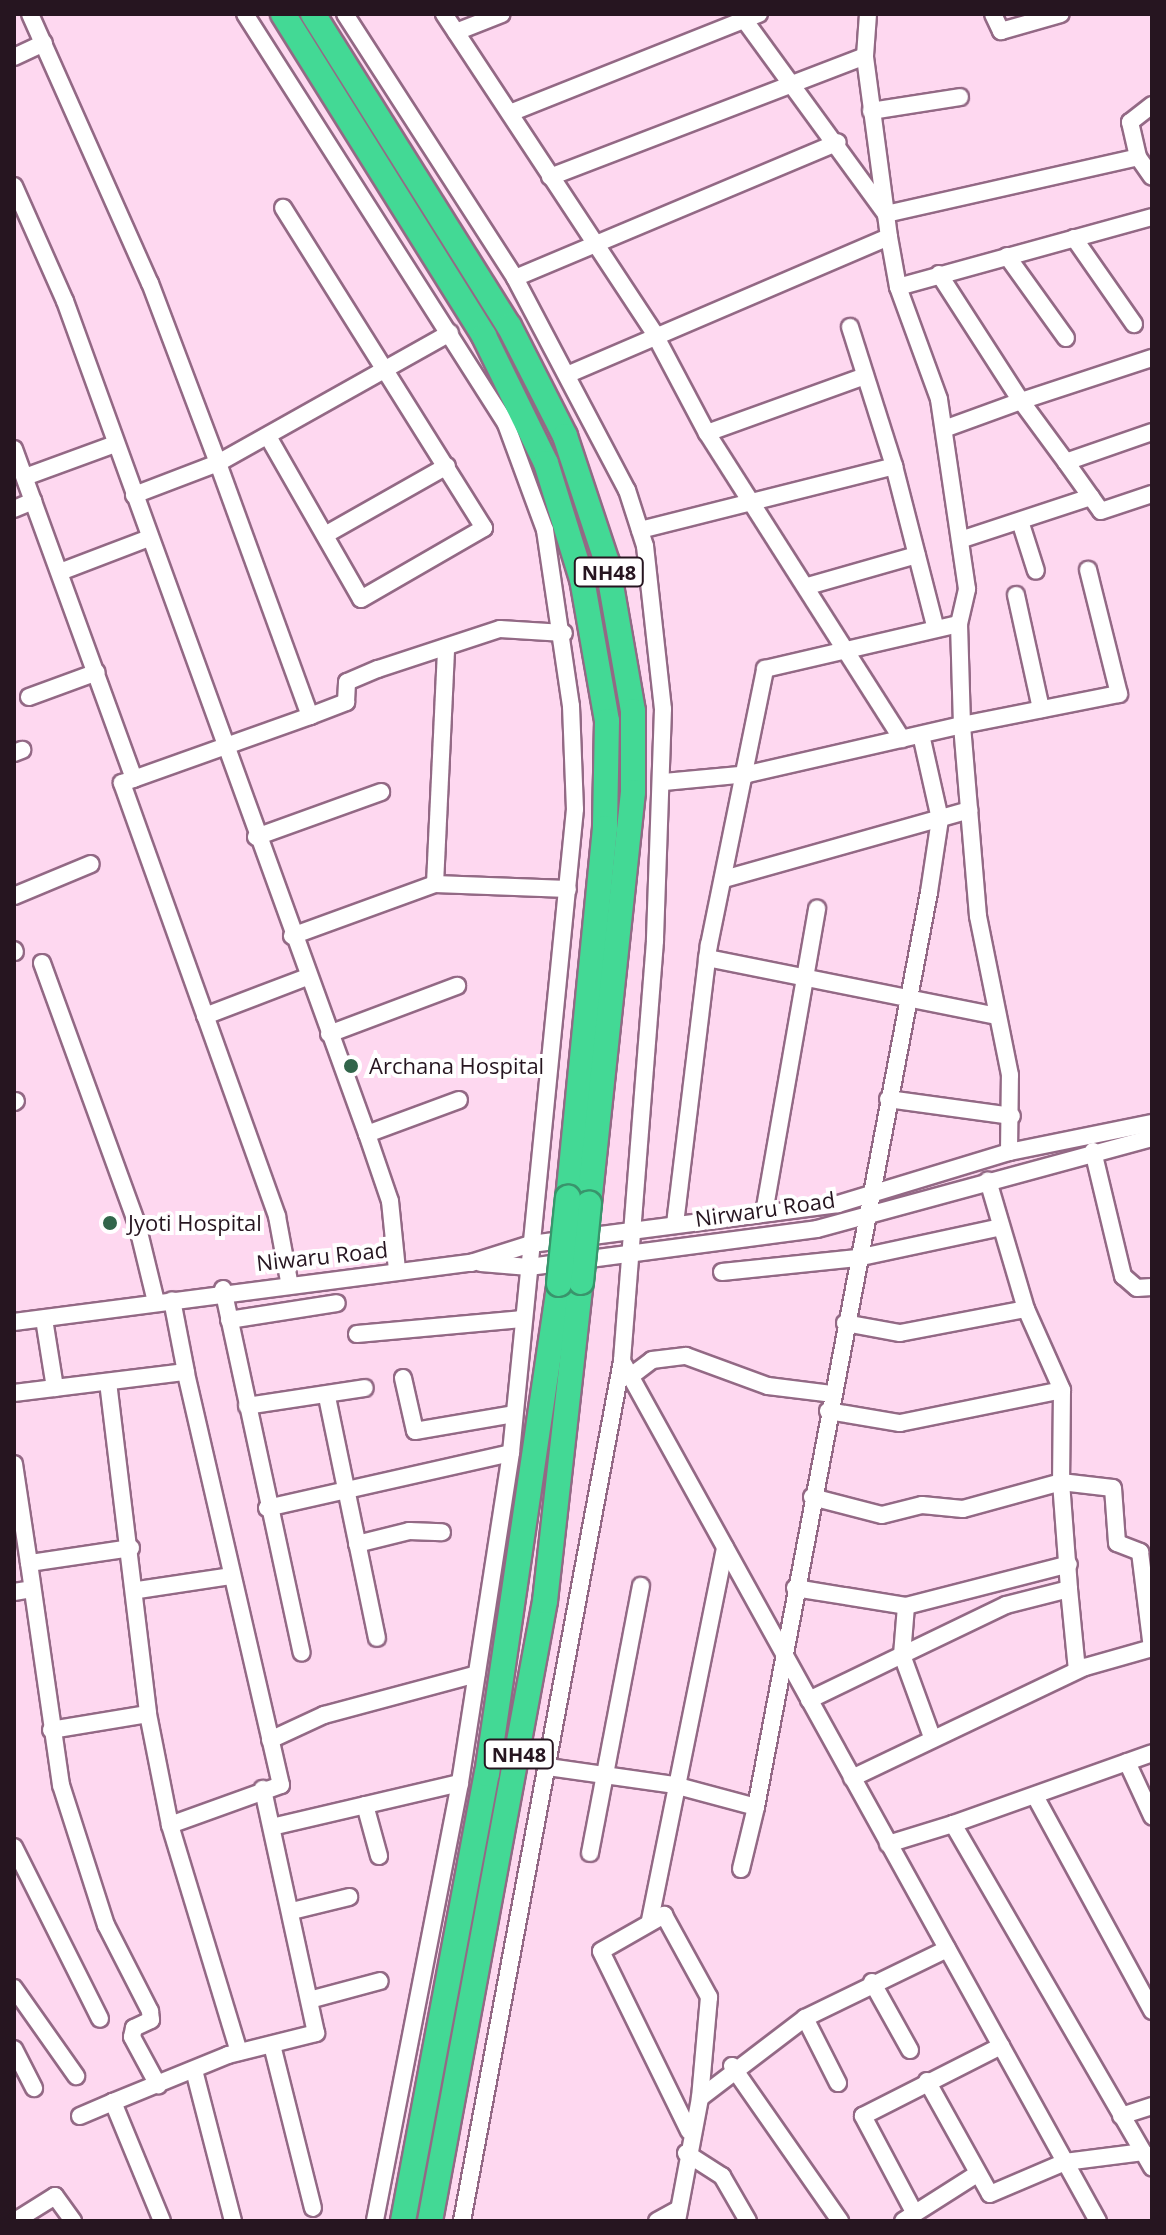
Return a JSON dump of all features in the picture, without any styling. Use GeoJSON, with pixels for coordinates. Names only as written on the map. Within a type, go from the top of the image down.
{"type":"FeatureCollection","features":[{"type":"Feature","properties":{"kind":"highway","name":"NH48"},"geometry":{"type":"LineString","coordinates":[[283,14],[484,336],[546,463],[582,579],[607,721],[605,813],[579,1200]]}},
{"type":"Feature","properties":{"kind":"highway","name":"NH48"},"geometry":{"type":"LineString","coordinates":[[313,14],[516,339],[565,436],[607,562],[633,711],[633,792],[579,1200],[545,1601],[430,2221]]}},
{"type":"Feature","properties":{"kind":"highway","name":"NH48"},"geometry":{"type":"LineString","coordinates":[[403,2221],[487,1774],[570,1283]]}},
{"type":"Feature","properties":{"kind":"street"},"geometry":{"type":"LineString","coordinates":[[30,14],[150,283],[310,716]]}},
{"type":"Feature","properties":{"kind":"street"},"geometry":{"type":"LineString","coordinates":[[245,14],[506,424],[545,530],[564,633],[575,809],[511,1453],[460,1783],[375,2221]]}},
{"type":"Feature","properties":{"kind":"street"},"geometry":{"type":"LineString","coordinates":[[345,14],[515,278],[569,374],[640,530],[656,612],[664,782],[622,1361],[462,2221]]}},
{"type":"Feature","properties":{"kind":"street"},"geometry":{"type":"LineString","coordinates":[[444,14],[593,245],[654,333],[707,433],[850,649],[902,739]]}},
{"type":"Feature","properties":{"kind":"street"},"geometry":{"type":"LineString","coordinates":[[456,32],[502,14]]}},
{"type":"Feature","properties":{"kind":"street"},"geometry":{"type":"LineString","coordinates":[[868,14],[865,56],[889,237],[898,287],[935,379],[967,589],[959,624],[962,725],[969,810],[1012,1116],[1009,1152]]}},
{"type":"Feature","properties":{"kind":"street"},"geometry":{"type":"LineString","coordinates":[[993,14],[1001,31],[1061,14]]}},
{"type":"Feature","properties":{"kind":"street"},"geometry":{"type":"LineString","coordinates":[[510,113],[747,16],[886,214]]}},
{"type":"Feature","properties":{"kind":"street"},"geometry":{"type":"LineString","coordinates":[[14,57],[44,43]]}},
{"type":"Feature","properties":{"kind":"street"},"geometry":{"type":"LineString","coordinates":[[550,177],[865,56]]}},
{"type":"Feature","properties":{"kind":"street"},"geometry":{"type":"LineString","coordinates":[[871,111],[960,97]]}},
{"type":"Feature","properties":{"kind":"street"},"geometry":{"type":"LineString","coordinates":[[1152,105],[1130,122],[1138,157],[1152,177]]}},
{"type":"Feature","properties":{"kind":"street"},"geometry":{"type":"LineString","coordinates":[[515,278],[838,142]]}},
{"type":"Feature","properties":{"kind":"street"},"geometry":{"type":"LineString","coordinates":[[886,214],[1138,157]]}},
{"type":"Feature","properties":{"kind":"street"},"geometry":{"type":"LineString","coordinates":[[14,186],[134,495],[292,936],[367,1134],[390,1201],[397,1270]]}},
{"type":"Feature","properties":{"kind":"street"},"geometry":{"type":"LineString","coordinates":[[270,440],[361,599],[484,528],[283,208]]}},
{"type":"Feature","properties":{"kind":"street"},"geometry":{"type":"LineString","coordinates":[[898,287],[1152,217]]}},
{"type":"Feature","properties":{"kind":"street"},"geometry":{"type":"LineString","coordinates":[[569,374],[654,333],[889,237]]}},
{"type":"Feature","properties":{"kind":"street"},"geometry":{"type":"LineString","coordinates":[[1074,238],[1134,324]]}},
{"type":"Feature","properties":{"kind":"street"},"geometry":{"type":"LineString","coordinates":[[1007,256],[1066,338]]}},
{"type":"Feature","properties":{"kind":"street"},"geometry":{"type":"LineString","coordinates":[[939,274],[1021,401],[1101,511],[1152,494]]}},
{"type":"Feature","properties":{"kind":"street"},"geometry":{"type":"LineString","coordinates":[[850,327],[894,466],[936,629]]}},
{"type":"Feature","properties":{"kind":"street"},"geometry":{"type":"LineString","coordinates":[[134,495],[270,440],[450,333]]}},
{"type":"Feature","properties":{"kind":"street"},"geometry":{"type":"LineString","coordinates":[[944,429],[1152,358]]}},
{"type":"Feature","properties":{"kind":"street"},"geometry":{"type":"LineString","coordinates":[[707,433],[865,376]]}},
{"type":"Feature","properties":{"kind":"street"},"geometry":{"type":"LineString","coordinates":[[1066,462],[1152,432]]}},
{"type":"Feature","properties":{"kind":"street"},"geometry":{"type":"LineString","coordinates":[[25,477],[115,444]]}},
{"type":"Feature","properties":{"kind":"street"},"geometry":{"type":"LineString","coordinates":[[14,449],[134,779]]}},
{"type":"Feature","properties":{"kind":"street"},"geometry":{"type":"LineString","coordinates":[[325,535],[447,466]]}},
{"type":"Feature","properties":{"kind":"street"},"geometry":{"type":"LineString","coordinates":[[640,530],[755,505],[894,466]]}},
{"type":"Feature","properties":{"kind":"street"},"geometry":{"type":"LineString","coordinates":[[960,540],[1091,497]]}},
{"type":"Feature","properties":{"kind":"street"},"geometry":{"type":"LineString","coordinates":[[14,509],[33,501]]}},
{"type":"Feature","properties":{"kind":"street"},"geometry":{"type":"LineString","coordinates":[[1020,521],[1036,571]]}},
{"type":"Feature","properties":{"kind":"street"},"geometry":{"type":"LineString","coordinates":[[60,572],[149,538]]}},
{"type":"Feature","properties":{"kind":"street"},"geometry":{"type":"LineString","coordinates":[[808,586],[917,555]]}},
{"type":"Feature","properties":{"kind":"street"},"geometry":{"type":"LineString","coordinates":[[664,782],[748,774],[962,725],[1119,694],[1088,570]]}},
{"type":"Feature","properties":{"kind":"street"},"geometry":{"type":"LineString","coordinates":[[1016,595],[1041,709]]}},
{"type":"Feature","properties":{"kind":"street"},"geometry":{"type":"LineString","coordinates":[[675,1224],[707,958],[748,774],[765,669],[959,624]]}},
{"type":"Feature","properties":{"kind":"street"},"geometry":{"type":"LineString","coordinates":[[289,1281],[277,1216],[122,783],[346,702],[347,682],[446,647],[500,629],[564,633]]}},
{"type":"Feature","properties":{"kind":"street"},"geometry":{"type":"LineString","coordinates":[[435,884],[446,647]]}},
{"type":"Feature","properties":{"kind":"street"},"geometry":{"type":"LineString","coordinates":[[29,697],[97,672]]}},
{"type":"Feature","properties":{"kind":"street"},"geometry":{"type":"LineString","coordinates":[[741,1869],[756,1807],[940,819],[921,735]]}},
{"type":"Feature","properties":{"kind":"street"},"geometry":{"type":"LineString","coordinates":[[256,837],[381,792]]}},
{"type":"Feature","properties":{"kind":"street"},"geometry":{"type":"LineString","coordinates":[[724,879],[969,810]]}},
{"type":"Feature","properties":{"kind":"street"},"geometry":{"type":"LineString","coordinates":[[14,895],[91,864]]}},
{"type":"Feature","properties":{"kind":"street"},"geometry":{"type":"LineString","coordinates":[[292,936],[435,884],[568,889]]}},
{"type":"Feature","properties":{"kind":"street"},"geometry":{"type":"LineString","coordinates":[[764,1213],[817,909]]}},
{"type":"Feature","properties":{"kind":"street"},"geometry":{"type":"LineString","coordinates":[[707,958],[804,981],[997,1016]]}},
{"type":"Feature","properties":{"kind":"street"},"geometry":{"type":"LineString","coordinates":[[42,963],[137,1224],[186,1372],[281,1785],[170,1825]]}},
{"type":"Feature","properties":{"kind":"street"},"geometry":{"type":"LineString","coordinates":[[205,1016],[307,977]]}},
{"type":"Feature","properties":{"kind":"street"},"geometry":{"type":"LineString","coordinates":[[329,1034],[457,986]]}},
{"type":"Feature","properties":{"kind":"street"},"geometry":{"type":"LineString","coordinates":[[888,1099],[1012,1116]]}},
{"type":"Feature","properties":{"kind":"street"},"geometry":{"type":"LineString","coordinates":[[367,1134],[459,1100]]}},
{"type":"Feature","properties":{"kind":"street","name":"Nirwaru Road"},"geometry":{"type":"LineString","coordinates":[[633,1230],[869,1198],[1009,1152],[1152,1123]]}},
{"type":"Feature","properties":{"kind":"street","name":"Nirwaru Road"},"geometry":{"type":"LineString","coordinates":[[471,1263],[529,1267],[631,1249],[817,1229],[1093,1151],[1152,1138]]}},
{"type":"Feature","properties":{"kind":"street"},"geometry":{"type":"LineString","coordinates":[[1093,1151],[1123,1276],[1137,1288],[1152,1287]]}},
{"type":"Feature","properties":{"kind":"street"},"geometry":{"type":"LineString","coordinates":[[988,1181],[1026,1309],[1062,1390],[1061,1482],[1077,1670]]}},
{"type":"Feature","properties":{"kind":"street"},"geometry":{"type":"LineString","coordinates":[[722,1272],[857,1258],[1001,1227]]}},
{"type":"Feature","properties":{"kind":"street","name":"Niwaru Road"},"geometry":{"type":"LineString","coordinates":[[14,1320],[44,1319],[223,1289],[471,1263],[531,1244],[633,1230]]}},
{"type":"Feature","properties":{"kind":"street"},"geometry":{"type":"LineString","coordinates":[[223,1289],[267,1508],[302,1653]]}},
{"type":"Feature","properties":{"kind":"street"},"geometry":{"type":"LineString","coordinates":[[229,1320],[337,1303]]}},
{"type":"Feature","properties":{"kind":"street"},"geometry":{"type":"LineString","coordinates":[[845,1323],[900,1333],[1026,1309]]}},
{"type":"Feature","properties":{"kind":"street"},"geometry":{"type":"LineString","coordinates":[[44,1319],[55,1388]]}},
{"type":"Feature","properties":{"kind":"street"},"geometry":{"type":"LineString","coordinates":[[357,1334],[523,1319]]}},
{"type":"Feature","properties":{"kind":"street"},"geometry":{"type":"LineString","coordinates":[[631,1376],[652,1360],[686,1356],[768,1386],[900,1423],[1062,1390]]}},
{"type":"Feature","properties":{"kind":"street"},"geometry":{"type":"LineString","coordinates":[[622,1361],[1098,2221]]}},
{"type":"Feature","properties":{"kind":"street"},"geometry":{"type":"LineString","coordinates":[[14,1393],[186,1372]]}},
{"type":"Feature","properties":{"kind":"street"},"geometry":{"type":"LineString","coordinates":[[403,1378],[415,1431],[514,1414]]}},
{"type":"Feature","properties":{"kind":"street"},"geometry":{"type":"LineString","coordinates":[[108,1382],[138,1590],[148,1714],[170,1825],[239,2052]]}},
{"type":"Feature","properties":{"kind":"street"},"geometry":{"type":"LineString","coordinates":[[247,1406],[327,1397],[365,1388]]}},
{"type":"Feature","properties":{"kind":"street"},"geometry":{"type":"LineString","coordinates":[[327,1397],[344,1492],[377,1638]]}},
{"type":"Feature","properties":{"kind":"street"},"geometry":{"type":"LineString","coordinates":[[267,1508],[511,1453]]}},
{"type":"Feature","properties":{"kind":"street"},"geometry":{"type":"LineString","coordinates":[[14,1464],[17,1503],[29,1563],[51,1730],[106,1925],[150,2011],[151,2020],[132,2037],[158,2085]]}},
{"type":"Feature","properties":{"kind":"street"},"geometry":{"type":"LineString","coordinates":[[812,1497],[882,1515],[922,1505],[963,1509],[1061,1482],[1113,1488],[1117,1543],[1140,1552],[1152,1648],[1077,1670],[852,1778]]}},
{"type":"Feature","properties":{"kind":"street"},"geometry":{"type":"LineString","coordinates":[[357,1544],[409,1531],[442,1532]]}},
{"type":"Feature","properties":{"kind":"street"},"geometry":{"type":"LineString","coordinates":[[650,1920],[680,1787],[725,1547]]}},
{"type":"Feature","properties":{"kind":"street"},"geometry":{"type":"LineString","coordinates":[[29,1563],[131,1548]]}},
{"type":"Feature","properties":{"kind":"street"},"geometry":{"type":"LineString","coordinates":[[795,1588],[906,1606],[1069,1564]]}},
{"type":"Feature","properties":{"kind":"street"},"geometry":{"type":"LineString","coordinates":[[138,1590],[232,1576]]}},
{"type":"Feature","properties":{"kind":"street"},"geometry":{"type":"LineString","coordinates":[[590,1853],[641,1586]]}},
{"type":"Feature","properties":{"kind":"street"},"geometry":{"type":"LineString","coordinates":[[14,1592],[32,1589]]}},
{"type":"Feature","properties":{"kind":"street"},"geometry":{"type":"LineString","coordinates":[[809,1700],[1006,1605],[1069,1589]]}},
{"type":"Feature","properties":{"kind":"street"},"geometry":{"type":"LineString","coordinates":[[906,1606],[902,1655],[932,1737]]}},
{"type":"Feature","properties":{"kind":"street"},"geometry":{"type":"LineString","coordinates":[[270,1740],[324,1715],[477,1674]]}},
{"type":"Feature","properties":{"kind":"street"},"geometry":{"type":"LineString","coordinates":[[51,1730],[148,1714]]}},
{"type":"Feature","properties":{"kind":"street"},"geometry":{"type":"LineString","coordinates":[[888,1844],[1035,1796],[1152,1753]]}},
{"type":"Feature","properties":{"kind":"street"},"geometry":{"type":"LineString","coordinates":[[1127,1762],[1152,1816]]}},
{"type":"Feature","properties":{"kind":"street"},"geometry":{"type":"LineString","coordinates":[[548,1767],[680,1787],[756,1807]]}},
{"type":"Feature","properties":{"kind":"street"},"geometry":{"type":"LineString","coordinates":[[272,1827],[460,1783]]}},
{"type":"Feature","properties":{"kind":"street"},"geometry":{"type":"LineString","coordinates":[[80,2116],[195,2074],[239,2052],[316,2033],[313,1999],[263,1789]]}},
{"type":"Feature","properties":{"kind":"street"},"geometry":{"type":"LineString","coordinates":[[1035,1796],[1152,2011]]}},
{"type":"Feature","properties":{"kind":"street"},"geometry":{"type":"LineString","coordinates":[[365,1805],[379,1856]]}},
{"type":"Feature","properties":{"kind":"street"},"geometry":{"type":"LineString","coordinates":[[953,1824],[1152,2167]]}},
{"type":"Feature","properties":{"kind":"street"},"geometry":{"type":"LineString","coordinates":[[14,1847],[100,2019]]}},
{"type":"Feature","properties":{"kind":"street"},"geometry":{"type":"LineString","coordinates":[[292,1911],[349,1897]]}},
{"type":"Feature","properties":{"kind":"street"},"geometry":{"type":"LineString","coordinates":[[657,2221],[678,2215],[689,2131],[700,2098],[709,1997],[668,1917],[650,1920],[601,1951],[689,2131]]}},
{"type":"Feature","properties":{"kind":"street"},"geometry":{"type":"LineString","coordinates":[[700,2098],[732,2066],[805,2018],[872,1982],[947,1949]]}},
{"type":"Feature","properties":{"kind":"street"},"geometry":{"type":"LineString","coordinates":[[313,1999],[380,1981]]}},
{"type":"Feature","properties":{"kind":"street"},"geometry":{"type":"LineString","coordinates":[[872,1982],[910,2050]]}},
{"type":"Feature","properties":{"kind":"street"},"geometry":{"type":"LineString","coordinates":[[14,1988],[76,2076]]}},
{"type":"Feature","properties":{"kind":"street"},"geometry":{"type":"LineString","coordinates":[[805,2018],[838,2083]]}},
{"type":"Feature","properties":{"kind":"street"},"geometry":{"type":"LineString","coordinates":[[272,2045],[313,2208]]}},
{"type":"Feature","properties":{"kind":"street"},"geometry":{"type":"LineString","coordinates":[[977,2174],[909,2216],[863,2116],[1001,2046]]}},
{"type":"Feature","properties":{"kind":"street"},"geometry":{"type":"LineString","coordinates":[[14,2049],[34,2088]]}},
{"type":"Feature","properties":{"kind":"street"},"geometry":{"type":"LineString","coordinates":[[732,2066],[840,2221]]}},
{"type":"Feature","properties":{"kind":"street"},"geometry":{"type":"LineString","coordinates":[[195,2074],[232,2221]]}},
{"type":"Feature","properties":{"kind":"street"},"geometry":{"type":"LineString","coordinates":[[927,2081],[977,2174],[993,2194],[1065,2162],[1143,2152]]}},
{"type":"Feature","properties":{"kind":"street"},"geometry":{"type":"LineString","coordinates":[[113,2102],[162,2221]]}},
{"type":"Feature","properties":{"kind":"street"},"geometry":{"type":"LineString","coordinates":[[1121,2116],[1152,2106]]}},
{"type":"Feature","properties":{"kind":"street"},"geometry":{"type":"LineString","coordinates":[[686,2153],[722,2176],[748,2221]]}},
{"type":"Feature","properties":{"kind":"street"},"geometry":{"type":"LineString","coordinates":[[15,2221],[55,2196],[73,2221]]}},
{"type":"Feature","properties":{"kind":"place","name":"Archana Hospital"},"geometry":{"type":"Point","coordinates":[351,1066]}},
{"type":"Feature","properties":{"kind":"place","name":"Jyoti Hospital"},"geometry":{"type":"Point","coordinates":[110,1223]}}]}
